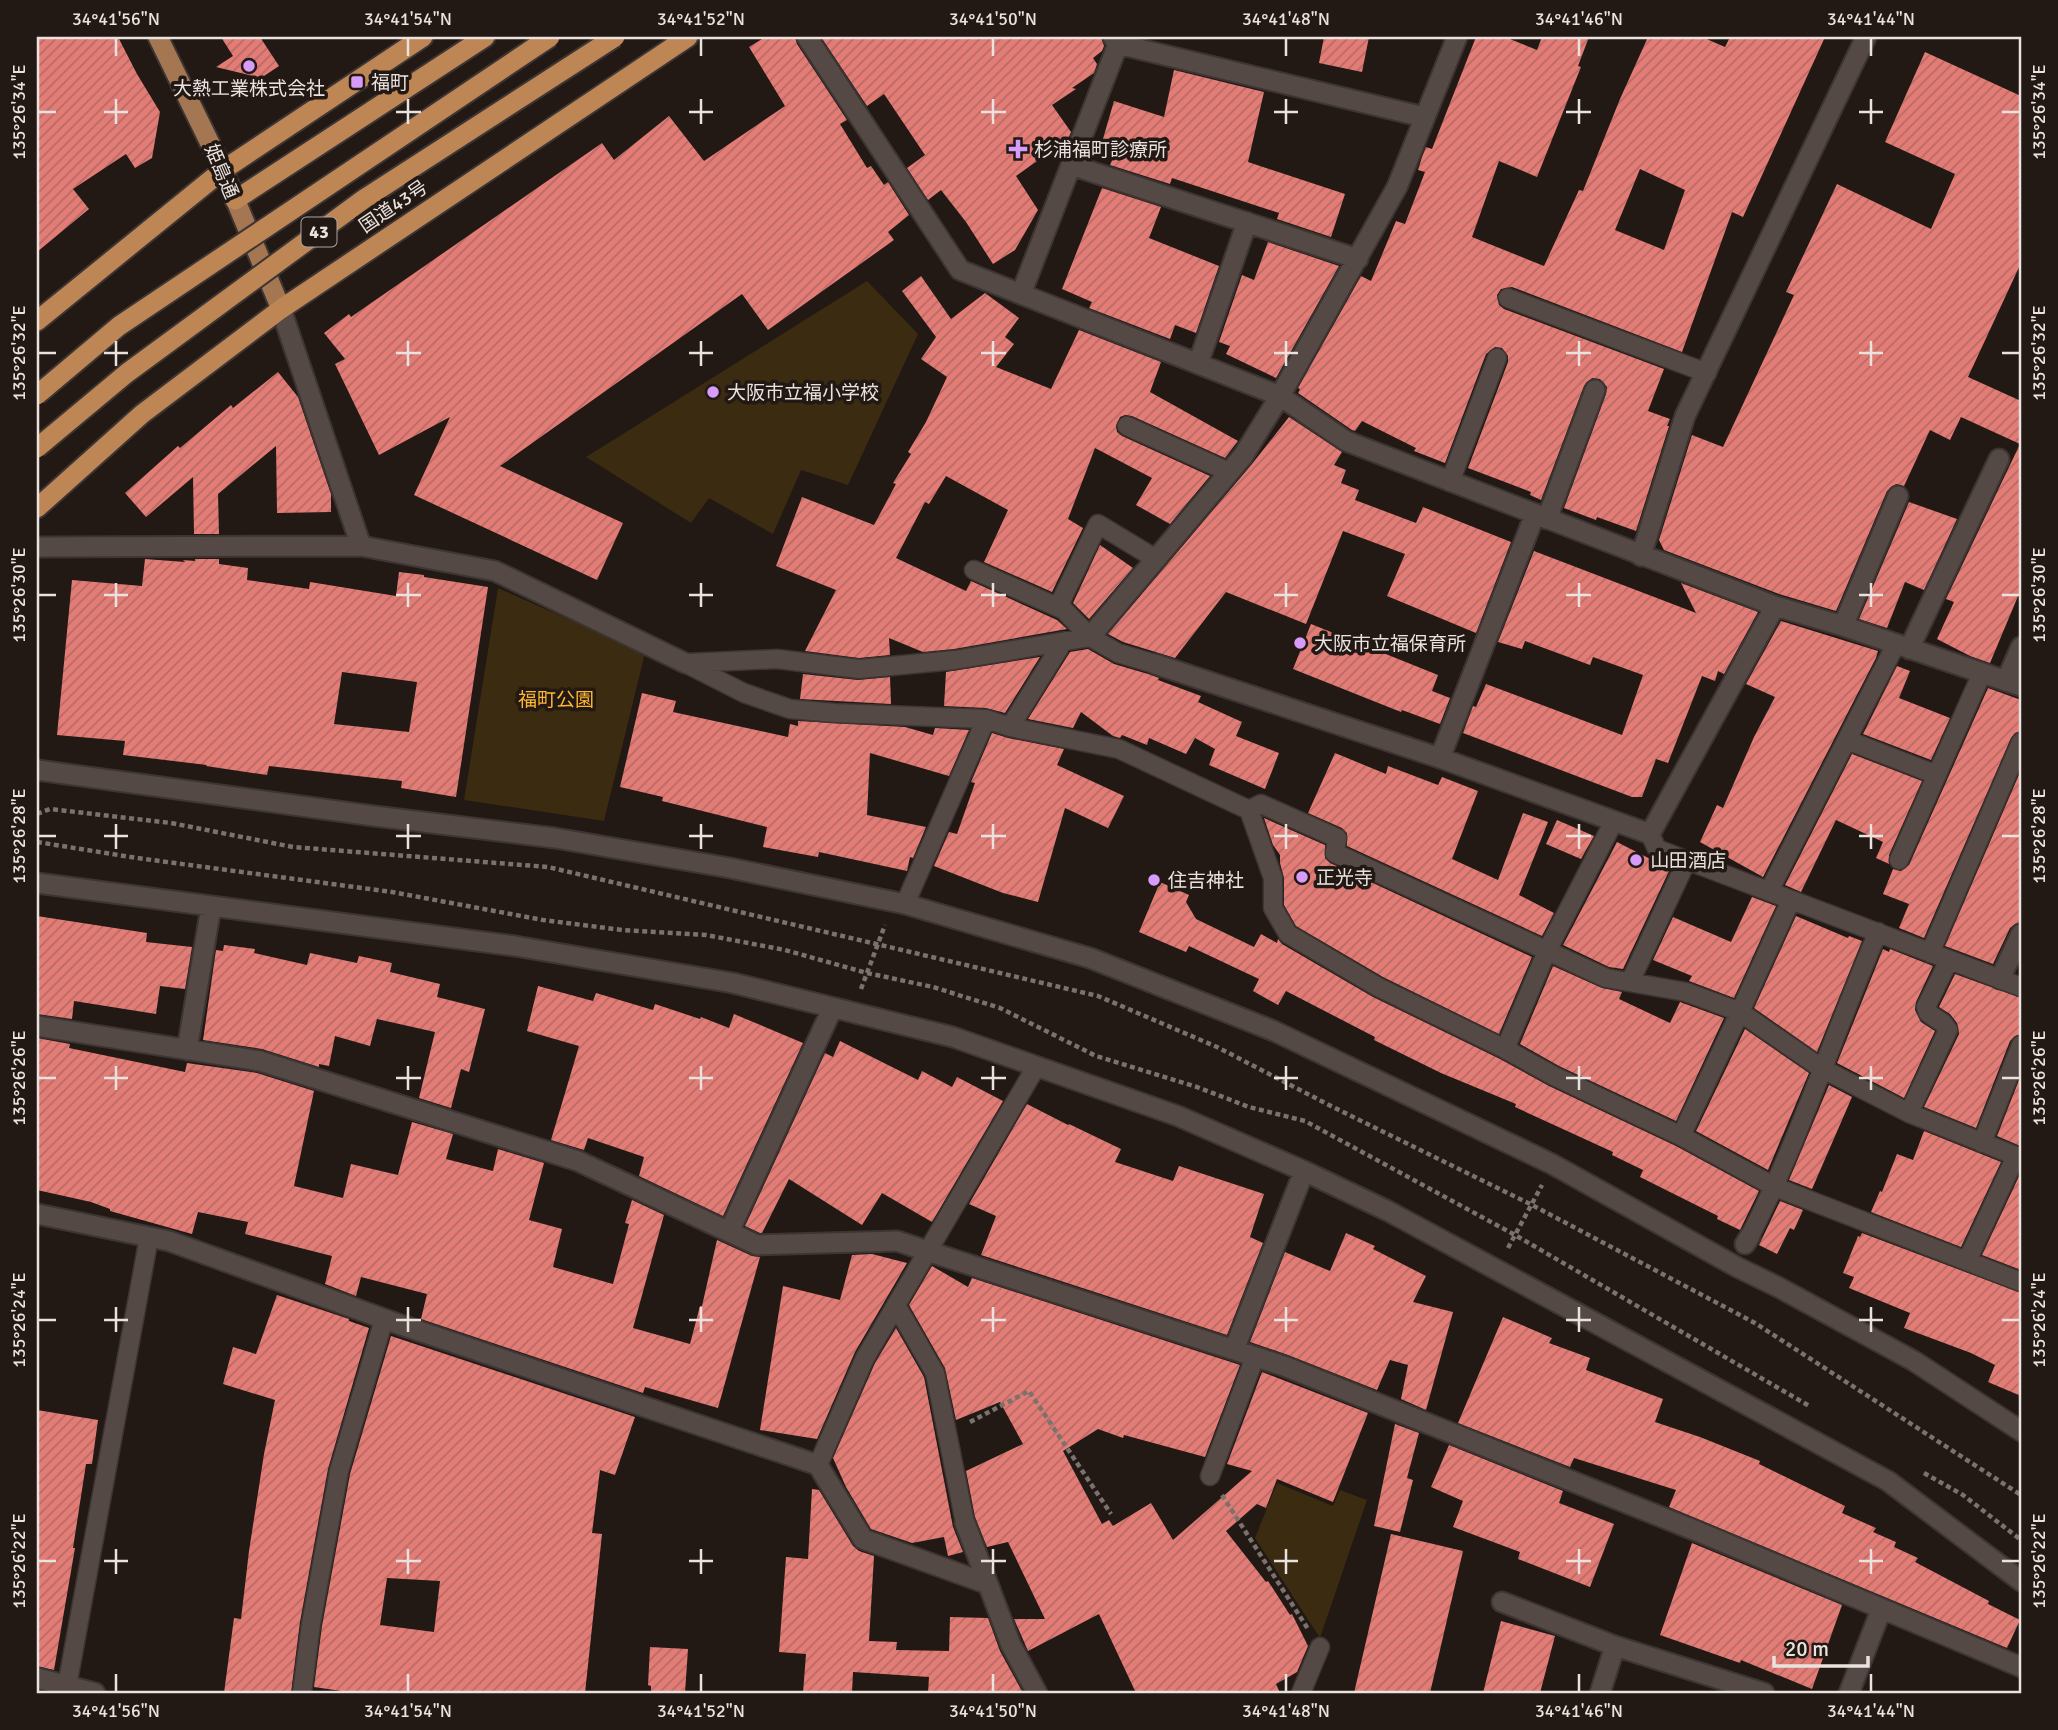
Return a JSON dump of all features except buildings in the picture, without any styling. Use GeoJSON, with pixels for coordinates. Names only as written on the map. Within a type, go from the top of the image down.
{"type":"FeatureCollection","features":[{"type":"Feature","properties":{"kind":"highway"},"geometry":{"type":"LineString","coordinates":[[37,321],[223,170],[423,37]]}},
{"type":"Feature","properties":{"kind":"highway"},"geometry":{"type":"LineString","coordinates":[[235,200],[485,37]]}},
{"type":"Feature","properties":{"kind":"highway","name":"43"},"geometry":{"type":"LineString","coordinates":[[37,395],[119,326],[550,37]]}},
{"type":"Feature","properties":{"kind":"highway","name":"国道43号"},"geometry":{"type":"LineString","coordinates":[[37,449],[127,373],[364,199],[615,37]]}},
{"type":"Feature","properties":{"kind":"highway","name":"国道43号"},"geometry":{"type":"LineString","coordinates":[[37,508],[142,414],[281,309],[688,37]]}},
{"type":"Feature","properties":{"kind":"main road","name":"姫島通"},"geometry":{"type":"LineString","coordinates":[[158,37],[223,170],[281,309]]}},
{"type":"Feature","properties":{"kind":"street"},"geometry":{"type":"LineString","coordinates":[[807,37],[960,270],[1280,396],[1346,441],[1775,607],[1843,626],[2014,683],[2021,647]]}},
{"type":"Feature","properties":{"kind":"street"},"geometry":{"type":"LineString","coordinates":[[1090,637],[1243,456],[1280,396],[1397,187],[1457,37]]}},
{"type":"Feature","properties":{"kind":"street"},"geometry":{"type":"LineString","coordinates":[[1641,556],[1685,416],[1866,37]]}},
{"type":"Feature","properties":{"kind":"street"},"geometry":{"type":"LineString","coordinates":[[1021,294],[1115,41],[1424,117]]}},
{"type":"Feature","properties":{"kind":"street"},"geometry":{"type":"LineString","coordinates":[[1071,165],[1358,259]]}},
{"type":"Feature","properties":{"kind":"street"},"geometry":{"type":"LineString","coordinates":[[1198,364],[1247,222]]}},
{"type":"Feature","properties":{"kind":"street"},"geometry":{"type":"LineString","coordinates":[[281,309],[361,547]]}},
{"type":"Feature","properties":{"kind":"street"},"geometry":{"type":"LineString","coordinates":[[1440,758],[1595,390]]}},
{"type":"Feature","properties":{"kind":"street"},"geometry":{"type":"LineString","coordinates":[[1902,647],[1999,459]]}},
{"type":"Feature","properties":{"kind":"street"},"geometry":{"type":"LineString","coordinates":[[1843,626],[1898,496]]}},
{"type":"Feature","properties":{"kind":"street"},"geometry":{"type":"LineString","coordinates":[[37,547],[361,547],[495,571],[684,663]]}},
{"type":"Feature","properties":{"kind":"street"},"geometry":{"type":"LineString","coordinates":[[1155,664],[1440,758],[1650,834],[1775,607]]}},
{"type":"Feature","properties":{"kind":"street"},"geometry":{"type":"LineString","coordinates":[[37,770],[555,838],[730,868],[1090,958],[1274,1031],[1552,1164],[1914,1362],[2021,1431]]}},
{"type":"Feature","properties":{"kind":"street"},"geometry":{"type":"LineString","coordinates":[[37,883],[515,946],[733,983],[953,1037],[1178,1116],[1388,1210],[1888,1480],[2021,1581]]}},
{"type":"Feature","properties":{"kind":"street"},"geometry":{"type":"LineString","coordinates":[[187,1050],[211,907]]}},
{"type":"Feature","properties":{"kind":"street"},"geometry":{"type":"LineString","coordinates":[[2000,979],[2021,934]]}},
{"type":"Feature","properties":{"kind":"street"},"geometry":{"type":"LineString","coordinates":[[729,1232],[832,1009]]}},
{"type":"Feature","properties":{"kind":"street"},"geometry":{"type":"LineString","coordinates":[[37,1026],[260,1061],[578,1161],[757,1245],[897,1241],[1284,1366],[1673,1521],[2021,1667]]}},
{"type":"Feature","properties":{"kind":"street"},"geometry":{"type":"LineString","coordinates":[[1234,1350],[1304,1171]]}},
{"type":"Feature","properties":{"kind":"street"},"geometry":{"type":"LineString","coordinates":[[37,1214],[169,1241],[384,1319],[818,1465],[863,1539],[988,1584]]}},
{"type":"Feature","properties":{"kind":"street"},"geometry":{"type":"LineString","coordinates":[[965,1523],[1012,1644],[1037,1693]]}},
{"type":"Feature","properties":{"kind":"street"},"geometry":{"type":"LineString","coordinates":[[1502,1602],[1615,1646],[1764,1693]]}},
{"type":"Feature","properties":{"kind":"street"},"geometry":{"type":"LineString","coordinates":[[1849,1693],[1881,1610]]}},
{"type":"Feature","properties":{"kind":"street"},"geometry":{"type":"LineString","coordinates":[[1600,1693],[1615,1646]]}},
{"type":"Feature","properties":{"kind":"street"},"geometry":{"type":"LineString","coordinates":[[37,1678],[95,1693]]}},
{"type":"Feature","properties":{"kind":"lane"},"geometry":{"type":"LineString","coordinates":[[1508,298],[1706,373]]}},
{"type":"Feature","properties":{"kind":"lane"},"geometry":{"type":"LineString","coordinates":[[1450,482],[1497,358]]}},
{"type":"Feature","properties":{"kind":"lane"},"geometry":{"type":"LineString","coordinates":[[1127,426],[1230,472]]}},
{"type":"Feature","properties":{"kind":"lane"},"geometry":{"type":"LineString","coordinates":[[1058,607],[1098,524],[1156,559]]}},
{"type":"Feature","properties":{"kind":"lane"},"geometry":{"type":"LineString","coordinates":[[974,570],[1064,610],[1090,637],[1118,653],[1155,664]]}},
{"type":"Feature","properties":{"kind":"lane"},"geometry":{"type":"LineString","coordinates":[[684,663],[777,659],[859,669],[955,660],[1090,637]]}},
{"type":"Feature","properties":{"kind":"lane"},"geometry":{"type":"LineString","coordinates":[[1010,727],[1063,642]]}},
{"type":"Feature","properties":{"kind":"lane"},"geometry":{"type":"LineString","coordinates":[[1769,891],[1847,740],[1902,647]]}},
{"type":"Feature","properties":{"kind":"lane"},"geometry":{"type":"LineString","coordinates":[[684,663],[744,693],[790,709],[986,719],[1010,727],[1119,749],[1250,810],[1273,878],[1273,908],[1289,933],[1378,987],[1554,1076],[1681,1136],[1775,1187],[2021,1282]]}},
{"type":"Feature","properties":{"kind":"lane"},"geometry":{"type":"LineString","coordinates":[[1899,860],[1982,673]]}},
{"type":"Feature","properties":{"kind":"lane"},"geometry":{"type":"LineString","coordinates":[[897,909],[986,719]]}},
{"type":"Feature","properties":{"kind":"lane"},"geometry":{"type":"LineString","coordinates":[[1847,740],[1937,775]]}},
{"type":"Feature","properties":{"kind":"lane"},"geometry":{"type":"LineString","coordinates":[[1930,953],[2021,742]]}},
{"type":"Feature","properties":{"kind":"lane"},"geometry":{"type":"LineString","coordinates":[[1250,810],[1261,804],[1337,838],[1335,853],[1606,978],[1686,992],[1740,1012],[1821,1068],[1909,1113],[2018,1156],[1967,1261]]}},
{"type":"Feature","properties":{"kind":"lane"},"geometry":{"type":"LineString","coordinates":[[1505,1049],[1547,951],[1614,821]]}},
{"type":"Feature","properties":{"kind":"lane"},"geometry":{"type":"LineString","coordinates":[[1650,834],[1657,849],[2021,987]]}},
{"type":"Feature","properties":{"kind":"lane"},"geometry":{"type":"LineString","coordinates":[[1630,982],[1686,860]]}},
{"type":"Feature","properties":{"kind":"lane"},"geometry":{"type":"LineString","coordinates":[[1681,1136],[1791,900]]}},
{"type":"Feature","properties":{"kind":"lane"},"geometry":{"type":"LineString","coordinates":[[1748,1240],[1775,1187],[1878,932]]}},
{"type":"Feature","properties":{"kind":"lane"},"geometry":{"type":"LineString","coordinates":[[1909,1113],[1948,1031],[1943,1023],[1928,1013],[1926,1007],[1949,960]]}},
{"type":"Feature","properties":{"kind":"lane"},"geometry":{"type":"LineString","coordinates":[[1982,1143],[2021,1045]]}},
{"type":"Feature","properties":{"kind":"lane"},"geometry":{"type":"LineString","coordinates":[[818,1465],[865,1357],[1036,1067]]}},
{"type":"Feature","properties":{"kind":"lane"},"geometry":{"type":"LineString","coordinates":[[67,1686],[149,1237]]}},
{"type":"Feature","properties":{"kind":"lane"},"geometry":{"type":"LineString","coordinates":[[896,1305],[935,1373],[965,1523]]}},
{"type":"Feature","properties":{"kind":"lane"},"geometry":{"type":"LineString","coordinates":[[302,1693],[311,1624],[339,1471],[384,1319]]}},
{"type":"Feature","properties":{"kind":"lane"},"geometry":{"type":"LineString","coordinates":[[1210,1476],[1255,1357]]}},
{"type":"Feature","properties":{"kind":"lane"},"geometry":{"type":"LineString","coordinates":[[1301,1693],[1320,1647]]}},
{"type":"Feature","properties":{"kind":"path"},"geometry":{"type":"LineString","coordinates":[[37,842],[137,858]]}},
{"type":"Feature","properties":{"kind":"path"},"geometry":{"type":"LineString","coordinates":[[857,1000],[897,909]]}},
{"type":"Feature","properties":{"kind":"path"},"geometry":{"type":"LineString","coordinates":[[1505,1255],[1544,1181]]}},
{"type":"Feature","properties":{"kind":"path"},"geometry":{"type":"LineString","coordinates":[[947,1434],[1029,1391],[1111,1514]]}},
{"type":"Feature","properties":{"kind":"path"},"geometry":{"type":"LineString","coordinates":[[1210,1476],[1320,1647]]}},
{"type":"Feature","properties":{"kind":"green space"},"geometry":{"type":"Polygon","coordinates":[[[867,281],[918,334],[848,485],[801,470],[773,534],[709,498],[691,523],[586,457],[867,281]]]}},
{"type":"Feature","properties":{"kind":"green space","name":"福町公園"},"geometry":{"type":"Polygon","coordinates":[[[498,588],[645,653],[604,821],[464,800],[498,588]]]}},
{"type":"Feature","properties":{"kind":"green space"},"geometry":{"type":"Polygon","coordinates":[[[1277,1483],[1333,1506],[1340,1490],[1367,1500],[1320,1638],[1255,1538],[1277,1483]]]}},
{"type":"Feature","properties":{"kind":"place","name":"大熱工業株式会社"},"geometry":{"type":"Point","coordinates":[249,66]}},
{"type":"Feature","properties":{"kind":"place","name":"福町"},"geometry":{"type":"Point","coordinates":[357,82]}},
{"type":"Feature","properties":{"kind":"place","name":"杉浦福町診療所"},"geometry":{"type":"Point","coordinates":[1018,149]}},
{"type":"Feature","properties":{"kind":"place","name":"大阪市立福小学校"},"geometry":{"type":"Point","coordinates":[713,392]}},
{"type":"Feature","properties":{"kind":"place","name":"大阪市立福保育所"},"geometry":{"type":"Point","coordinates":[1300,643]}},
{"type":"Feature","properties":{"kind":"place","name":"山田酒店"},"geometry":{"type":"Point","coordinates":[1636,860]}},
{"type":"Feature","properties":{"kind":"place","name":"正光寺"},"geometry":{"type":"Point","coordinates":[1302,877]}},
{"type":"Feature","properties":{"kind":"place","name":"住吉神社"},"geometry":{"type":"Point","coordinates":[1154,880]}}]}
